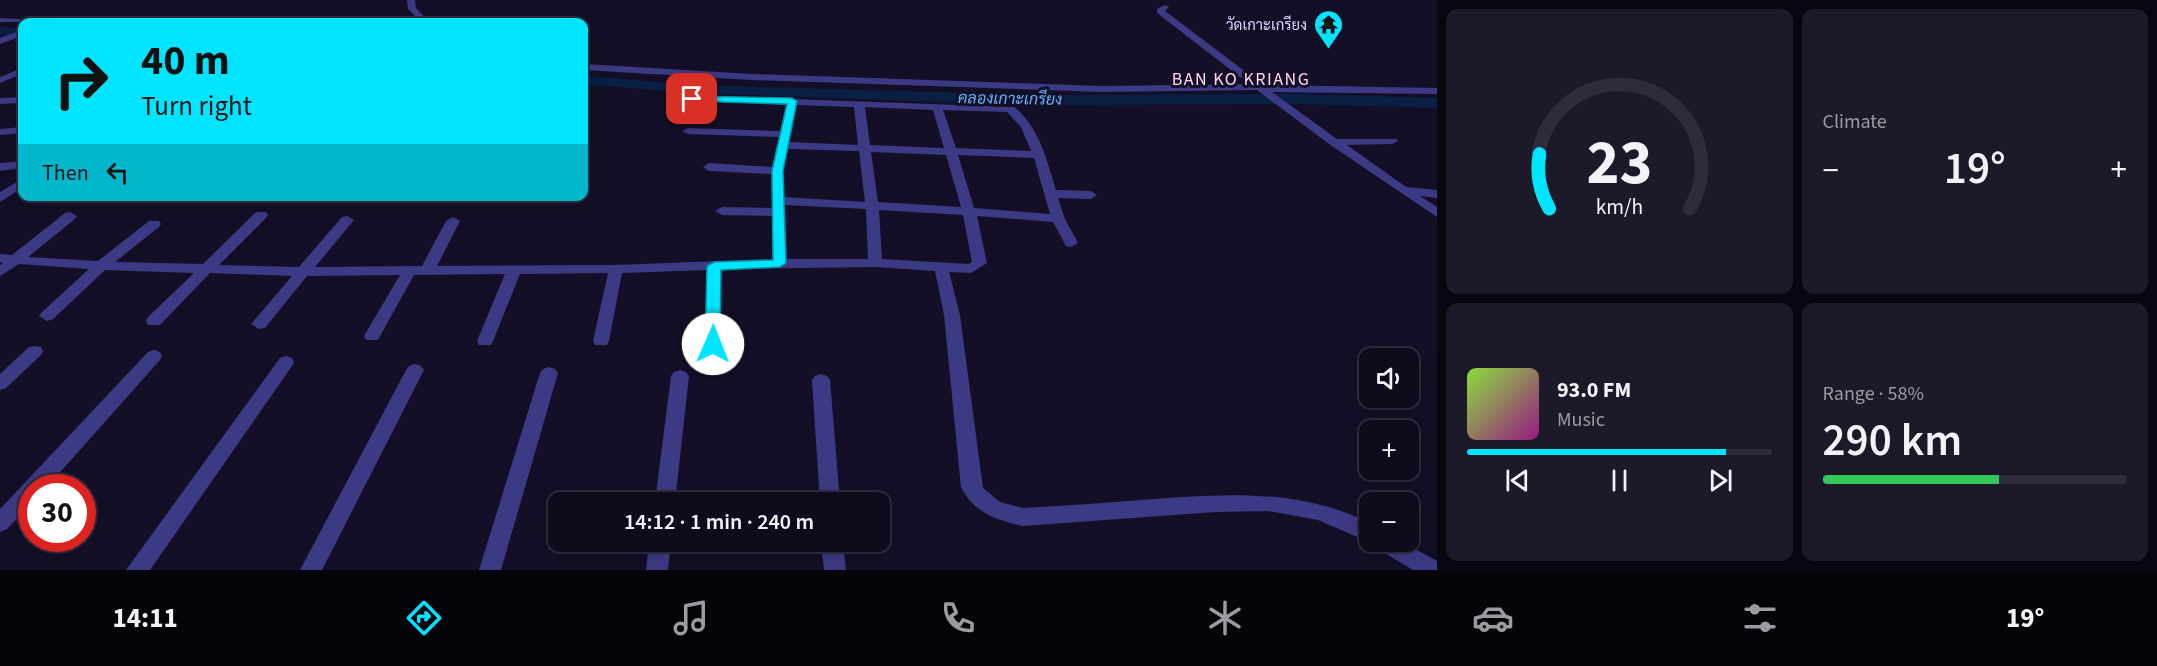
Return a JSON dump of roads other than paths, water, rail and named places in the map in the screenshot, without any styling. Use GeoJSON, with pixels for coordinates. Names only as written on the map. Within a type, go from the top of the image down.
{"type":"FeatureCollection","features":[{"type":"Feature","properties":{"kind":"street"},"geometry":{"type":"LineString","coordinates":[[411,0],[412,9],[420,18]]}},
{"type":"Feature","properties":{"kind":"street"},"geometry":{"type":"LineString","coordinates":[[1165,7],[1160,11],[1260,89],[1437,213]]}},
{"type":"Feature","properties":{"kind":"street"},"geometry":{"type":"LineString","coordinates":[[0,20],[18,21]]}},
{"type":"Feature","properties":{"kind":"street"},"geometry":{"type":"LineString","coordinates":[[0,41],[18,34]]}},
{"type":"Feature","properties":{"kind":"street"},"geometry":{"type":"LineString","coordinates":[[588,67],[740,77],[1091,88],[1437,91]]}},
{"type":"Feature","properties":{"kind":"street"},"geometry":{"type":"LineString","coordinates":[[0,80],[18,73]]}},
{"type":"Feature","properties":{"kind":"street"},"geometry":{"type":"LineString","coordinates":[[680,98],[1004,108],[1014,111],[1038,155],[1059,219],[1071,243]]}},
{"type":"Feature","properties":{"kind":"street"},"geometry":{"type":"LineString","coordinates":[[0,101],[18,100]]}},
{"type":"Feature","properties":{"kind":"street"},"geometry":{"type":"LineString","coordinates":[[780,263],[777,171],[792,101]]}},
{"type":"Feature","properties":{"kind":"street"},"geometry":{"type":"LineString","coordinates":[[859,104],[872,206],[874,263]]}},
{"type":"Feature","properties":{"kind":"street"},"geometry":{"type":"LineString","coordinates":[[8,259],[101,266],[303,272],[513,271],[780,263],[874,263],[971,269],[980,263],[969,211],[937,106]]}},
{"type":"Feature","properties":{"kind":"street"},"geometry":{"type":"LineString","coordinates":[[0,132],[18,130]]}},
{"type":"Feature","properties":{"kind":"street"},"geometry":{"type":"LineString","coordinates":[[688,131],[864,148],[1038,155]]}},
{"type":"Feature","properties":{"kind":"street"},"geometry":{"type":"LineString","coordinates":[[1333,142],[1392,141]]}},
{"type":"Feature","properties":{"kind":"street"},"geometry":{"type":"LineString","coordinates":[[0,167],[18,165]]}},
{"type":"Feature","properties":{"kind":"street"},"geometry":{"type":"LineString","coordinates":[[709,167],[777,171]]}},
{"type":"Feature","properties":{"kind":"street"},"geometry":{"type":"LineString","coordinates":[[0,198],[18,186]]}},
{"type":"Feature","properties":{"kind":"street"},"geometry":{"type":"LineString","coordinates":[[1401,189],[1437,194]]}},
{"type":"Feature","properties":{"kind":"street"},"geometry":{"type":"LineString","coordinates":[[1051,194],[1091,195]]}},
{"type":"Feature","properties":{"kind":"street"},"geometry":{"type":"LineString","coordinates":[[722,211],[778,207],[872,206],[1059,219]]}},
{"type":"Feature","properties":{"kind":"street"},"geometry":{"type":"LineString","coordinates":[[154,321],[261,215]]}},
{"type":"Feature","properties":{"kind":"street"},"geometry":{"type":"LineString","coordinates":[[0,272],[8,259],[70,216]]}},
{"type":"Feature","properties":{"kind":"street"},"geometry":{"type":"LineString","coordinates":[[259,324],[347,220]]}},
{"type":"Feature","properties":{"kind":"street"},"geometry":{"type":"LineString","coordinates":[[427,271],[453,221]]}},
{"type":"Feature","properties":{"kind":"street"},"geometry":{"type":"LineString","coordinates":[[47,316],[101,266],[154,224]]}},
{"type":"Feature","properties":{"kind":"street"},"geometry":{"type":"LineString","coordinates":[[713,344],[714,266]]}},
{"type":"Feature","properties":{"kind":"street"},"geometry":{"type":"LineString","coordinates":[[941,267],[952,315],[971,487],[978,499],[994,511],[1023,517],[1250,501],[1309,508],[1359,527]]}},
{"type":"Feature","properties":{"kind":"street"},"geometry":{"type":"LineString","coordinates":[[601,341],[616,269]]}},
{"type":"Feature","properties":{"kind":"street"},"geometry":{"type":"LineString","coordinates":[[485,341],[513,271]]}},
{"type":"Feature","properties":{"kind":"street"},"geometry":{"type":"LineString","coordinates":[[372,336],[409,272]]}},
{"type":"Feature","properties":{"kind":"street"},"geometry":{"type":"LineString","coordinates":[[0,384],[35,351]]}},
{"type":"Feature","properties":{"kind":"street"},"geometry":{"type":"LineString","coordinates":[[45,474],[154,356]]}},
{"type":"Feature","properties":{"kind":"street"},"geometry":{"type":"LineString","coordinates":[[137,570],[286,362]]}},
{"type":"Feature","properties":{"kind":"street"},"geometry":{"type":"LineString","coordinates":[[311,570],[415,370]]}},
{"type":"Feature","properties":{"kind":"street"},"geometry":{"type":"LineString","coordinates":[[490,570],[549,373]]}},
{"type":"Feature","properties":{"kind":"street"},"geometry":{"type":"LineString","coordinates":[[666,492],[680,376]]}},
{"type":"Feature","properties":{"kind":"street"},"geometry":{"type":"LineString","coordinates":[[821,380],[829,492]]}},
{"type":"Feature","properties":{"kind":"street"},"geometry":{"type":"LineString","coordinates":[[0,523],[18,503]]}},
{"type":"Feature","properties":{"kind":"street"},"geometry":{"type":"LineString","coordinates":[[657,570],[659,552]]}},
{"type":"Feature","properties":{"kind":"street"},"geometry":{"type":"LineString","coordinates":[[833,552],[835,570]]}},
{"type":"Feature","properties":{"kind":"street"},"geometry":{"type":"LineString","coordinates":[[1400,552],[1432,570]]}},
{"type":"Feature","properties":{"kind":"waterway","name":"คลองเกาะเกรียง"},"geometry":{"type":"LineString","coordinates":[[0,31],[18,32]]}},
{"type":"Feature","properties":{"kind":"waterway","name":"คลองเกาะเกรียง"},"geometry":{"type":"LineString","coordinates":[[588,80],[692,89],[1040,100],[1300,99],[1437,103]]}},
{"type":"Feature","properties":{"kind":"place","name":"วัดเกาะเกรียง"},"geometry":{"type":"Point","coordinates":[1328,50]}},
{"type":"Feature","properties":{"kind":"district","name":"BAN KO KRIANG"},"geometry":{"type":"Point","coordinates":[1241,79]}}]}
